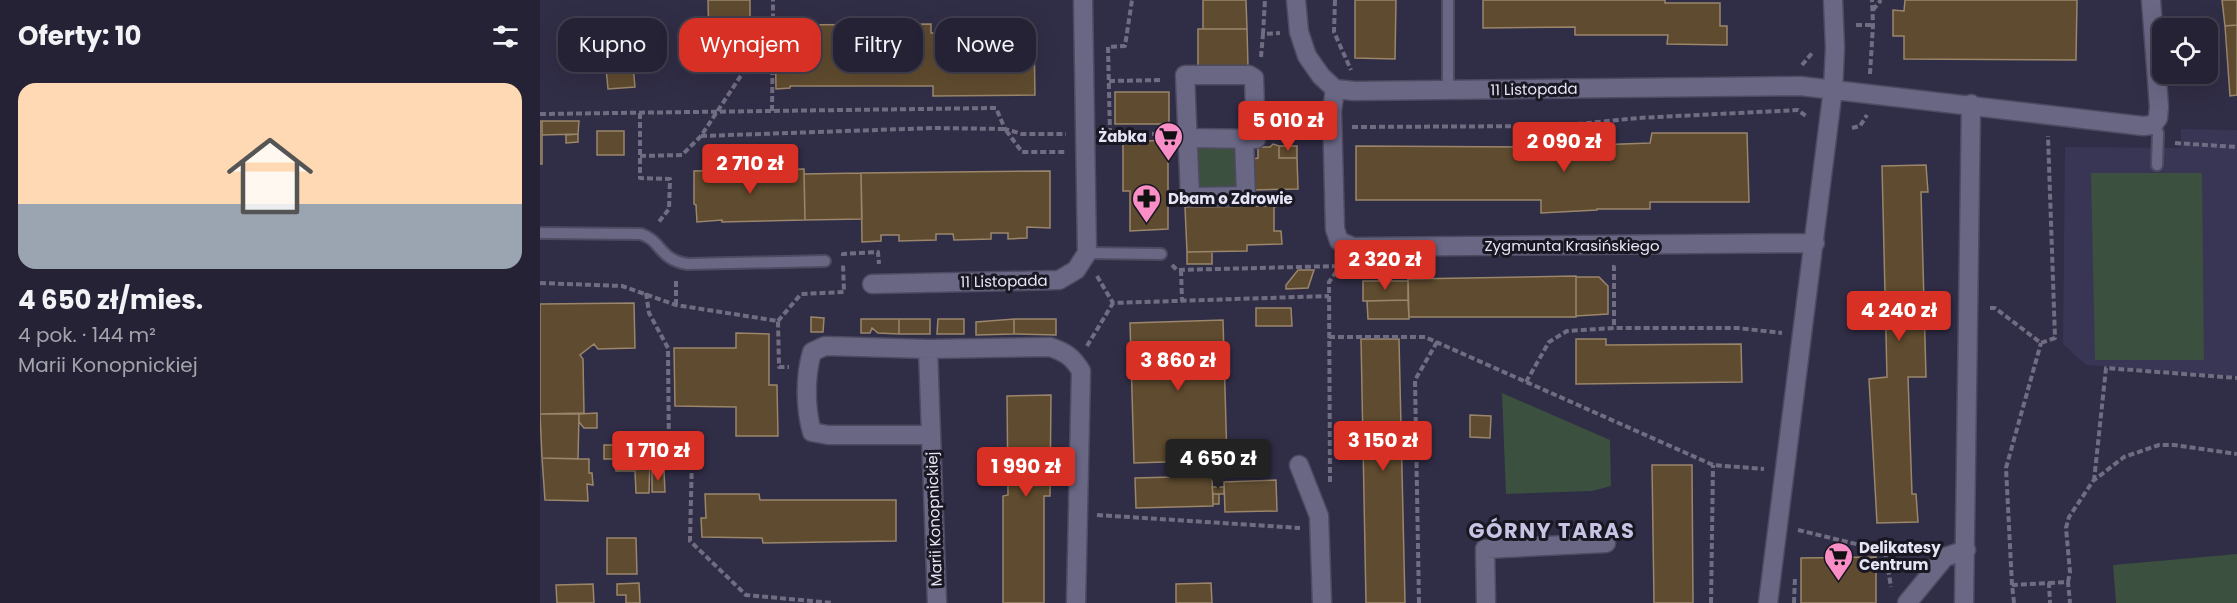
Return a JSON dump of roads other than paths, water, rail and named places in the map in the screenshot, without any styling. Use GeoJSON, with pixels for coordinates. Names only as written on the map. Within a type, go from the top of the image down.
{"type":"FeatureCollection","features":[{"type":"Feature","properties":{"kind":"street"},"geometry":{"type":"LineString","coordinates":[[1083,0],[1087,253]]}},
{"type":"Feature","properties":{"kind":"street"},"geometry":{"type":"LineString","coordinates":[[1296,0],[1299,32],[1307,56],[1321,76],[1335,89]]}},
{"type":"Feature","properties":{"kind":"street"},"geometry":{"type":"LineString","coordinates":[[1768,603],[1833,89],[1835,48],[1833,0]]}},
{"type":"Feature","properties":{"kind":"street"},"geometry":{"type":"LineString","coordinates":[[1833,89],[2143,126],[2153,124],[2158,118],[2159,107],[2151,0]]}},
{"type":"Feature","properties":{"kind":"street"},"geometry":{"type":"LineString","coordinates":[[1185,75],[1249,75],[1254,78],[1246,196],[1190,197],[1188,138],[1185,75]]}},
{"type":"Feature","properties":{"kind":"street","name":"11 Listopada"},"geometry":{"type":"LineString","coordinates":[[1335,89],[1354,91],[1800,86],[1833,89]]}},
{"type":"Feature","properties":{"kind":"street","name":"Zygmunta Krasińskiego"},"geometry":{"type":"LineString","coordinates":[[1335,89],[1333,127],[1335,229],[1340,241],[1353,247],[1815,243]]}},
{"type":"Feature","properties":{"kind":"street"},"geometry":{"type":"LineString","coordinates":[[1964,603],[1971,104]]}},
{"type":"Feature","properties":{"kind":"street"},"geometry":{"type":"LineString","coordinates":[[1188,138],[1250,139]]}},
{"type":"Feature","properties":{"kind":"street","name":"11 Listopada"},"geometry":{"type":"LineString","coordinates":[[872,284],[1059,280],[1076,270],[1087,253]]}},
{"type":"Feature","properties":{"kind":"street","name":"Marii Konopnickiej"},"geometry":{"type":"LineString","coordinates":[[931,435],[828,435],[812,432],[809,420],[808,366],[812,352],[825,346],[928,349],[937,603]]}},
{"type":"Feature","properties":{"kind":"street"},"geometry":{"type":"LineString","coordinates":[[928,349],[1050,347],[1066,352],[1081,372],[1076,603]]}},
{"type":"Feature","properties":{"kind":"street"},"geometry":{"type":"LineString","coordinates":[[1299,465],[1319,516],[1322,603]]}},
{"type":"Feature","properties":{"kind":"street"},"geometry":{"type":"LineString","coordinates":[[1486,603],[1485,549],[1606,543]]}},
{"type":"Feature","properties":{"kind":"street"},"geometry":{"type":"LineString","coordinates":[[1900,598],[1945,557],[1966,550]]}},
{"type":"Feature","properties":{"kind":"lane"},"geometry":{"type":"LineString","coordinates":[[1448,0],[1448,90]]}},
{"type":"Feature","properties":{"kind":"lane"},"geometry":{"type":"LineString","coordinates":[[2153,124],[2158,133],[2157,165]]}},
{"type":"Feature","properties":{"kind":"lane"},"geometry":{"type":"LineString","coordinates":[[540,233],[641,234],[649,237],[668,257],[676,262],[688,264],[825,261]]}},
{"type":"Feature","properties":{"kind":"lane"},"geometry":{"type":"LineString","coordinates":[[1087,253],[1161,254]]}},
{"type":"Feature","properties":{"kind":"place","name":"Żabka"},"geometry":{"type":"Point","coordinates":[1168,162]}},
{"type":"Feature","properties":{"kind":"place","name":"Dbam o Zdrowie"},"geometry":{"type":"Point","coordinates":[1147,224]}},
{"type":"Feature","properties":{"kind":"place","name":"Delikatesy Centrum"},"geometry":{"type":"Point","coordinates":[1838,582]}},
{"type":"Feature","properties":{"kind":"district","name":"GÓRNY TARAS"},"geometry":{"type":"Point","coordinates":[1552,530]}}]}
